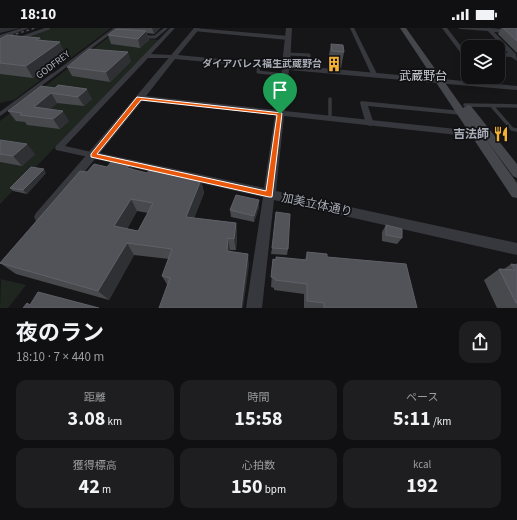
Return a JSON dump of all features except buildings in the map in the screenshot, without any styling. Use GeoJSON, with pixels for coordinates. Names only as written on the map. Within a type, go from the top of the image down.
{"type":"FeatureCollection","features":[{"type":"Feature","properties":{"kind":"main road"},"geometry":{"type":"LineString","coordinates":[[403,28],[464,109],[513,163],[517,173]]}},
{"type":"Feature","properties":{"kind":"main road"},"geometry":{"type":"LineString","coordinates":[[410,28],[444,82]]}},
{"type":"Feature","properties":{"kind":"main road"},"geometry":{"type":"LineString","coordinates":[[464,109],[477,135],[517,193]]}},
{"type":"Feature","properties":{"kind":"street"},"geometry":{"type":"LineString","coordinates":[[0,37],[28,28]]}},
{"type":"Feature","properties":{"kind":"street"},"geometry":{"type":"LineString","coordinates":[[93,155],[59,148],[174,28]]}},
{"type":"Feature","properties":{"kind":"street"},"geometry":{"type":"LineString","coordinates":[[352,28],[375,76]]}},
{"type":"Feature","properties":{"kind":"street"},"geometry":{"type":"LineString","coordinates":[[444,28],[461,50]]}},
{"type":"Feature","properties":{"kind":"street"},"geometry":{"type":"LineString","coordinates":[[460,28],[517,32]]}},
{"type":"Feature","properties":{"kind":"street"},"geometry":{"type":"LineString","coordinates":[[31,228],[196,29],[288,33],[280,114],[254,308]]}},
{"type":"Feature","properties":{"kind":"street"},"geometry":{"type":"LineString","coordinates":[[488,29],[516,57]]}},
{"type":"Feature","properties":{"kind":"street"},"geometry":{"type":"LineString","coordinates":[[505,55],[516,57]]}},
{"type":"Feature","properties":{"kind":"street"},"geometry":{"type":"LineString","coordinates":[[148,56],[260,66],[285,71],[309,70],[517,88]]}},
{"type":"Feature","properties":{"kind":"street"},"geometry":{"type":"LineString","coordinates":[[139,98],[489,136]]}},
{"type":"Feature","properties":{"kind":"street"},"geometry":{"type":"LineString","coordinates":[[370,124],[364,103],[464,109]]}},
{"type":"Feature","properties":{"kind":"street","name":"加美立体通り"},"geometry":{"type":"LineString","coordinates":[[93,155],[517,249]]}},
{"type":"Feature","properties":{"kind":"lane"},"geometry":{"type":"LineString","coordinates":[[15,40],[50,28]]}},
{"type":"Feature","properties":{"kind":"lane","name":"GODFREY"},"geometry":{"type":"LineString","coordinates":[[0,114],[116,28]]}},
{"type":"Feature","properties":{"kind":"lane"},"geometry":{"type":"LineString","coordinates":[[137,36],[155,37],[166,28]]}},
{"type":"Feature","properties":{"kind":"lane"},"geometry":{"type":"LineString","coordinates":[[108,34],[115,34]]}},
{"type":"Feature","properties":{"kind":"lane"},"geometry":{"type":"LineString","coordinates":[[287,54],[309,56],[309,70]]}},
{"type":"Feature","properties":{"kind":"lane"},"geometry":{"type":"LineString","coordinates":[[330,99],[330,119]]}},
{"type":"Feature","properties":{"kind":"lane"},"geometry":{"type":"LineString","coordinates":[[492,106],[512,128],[517,130]]}},
{"type":"Feature","properties":{"kind":"lane"},"geometry":{"type":"LineString","coordinates":[[464,109],[492,106],[517,106]]}},
{"type":"Feature","properties":{"kind":"lane"},"geometry":{"type":"LineString","coordinates":[[0,108],[7,108]]}},
{"type":"Feature","properties":{"kind":"shaded area"},"geometry":{"type":"Polygon","coordinates":[[[53,28],[111,28],[64,63],[0,56],[0,49],[9,44],[53,28]]]}},
{"type":"Feature","properties":{"kind":"shaded area"},"geometry":{"type":"Polygon","coordinates":[[[110,36],[159,40],[0,204],[0,121],[110,36]]]}},
{"type":"Feature","properties":{"kind":"shaded area"},"geometry":{"type":"Polygon","coordinates":[[[0,64],[50,73],[14,100],[0,103],[0,64]]]}},
{"type":"Feature","properties":{"kind":"shaded area"},"geometry":{"type":"Polygon","coordinates":[[[1,279],[26,285],[8,308],[0,308],[1,279]]]}},
{"type":"Feature","properties":{"kind":"railway"},"geometry":{"type":"LineString","coordinates":[[0,39],[35,28]]}},
{"type":"Feature","properties":{"kind":"place","name":"ダイアパレス福生武蔵野台"},"geometry":{"type":"Point","coordinates":[334,64]}},
{"type":"Feature","properties":{"kind":"place","name":"吉法師"},"geometry":{"type":"Point","coordinates":[501,134]}},
{"type":"Feature","properties":{"kind":"district","name":"武蔵野台"},"geometry":{"type":"Point","coordinates":[423,76]}},
{"type":"Feature","properties":{"kind":"route"},"geometry":{"type":"LineString","coordinates":[[139,98],[280,114],[269,195],[93,155],[139,98]]}}]}
